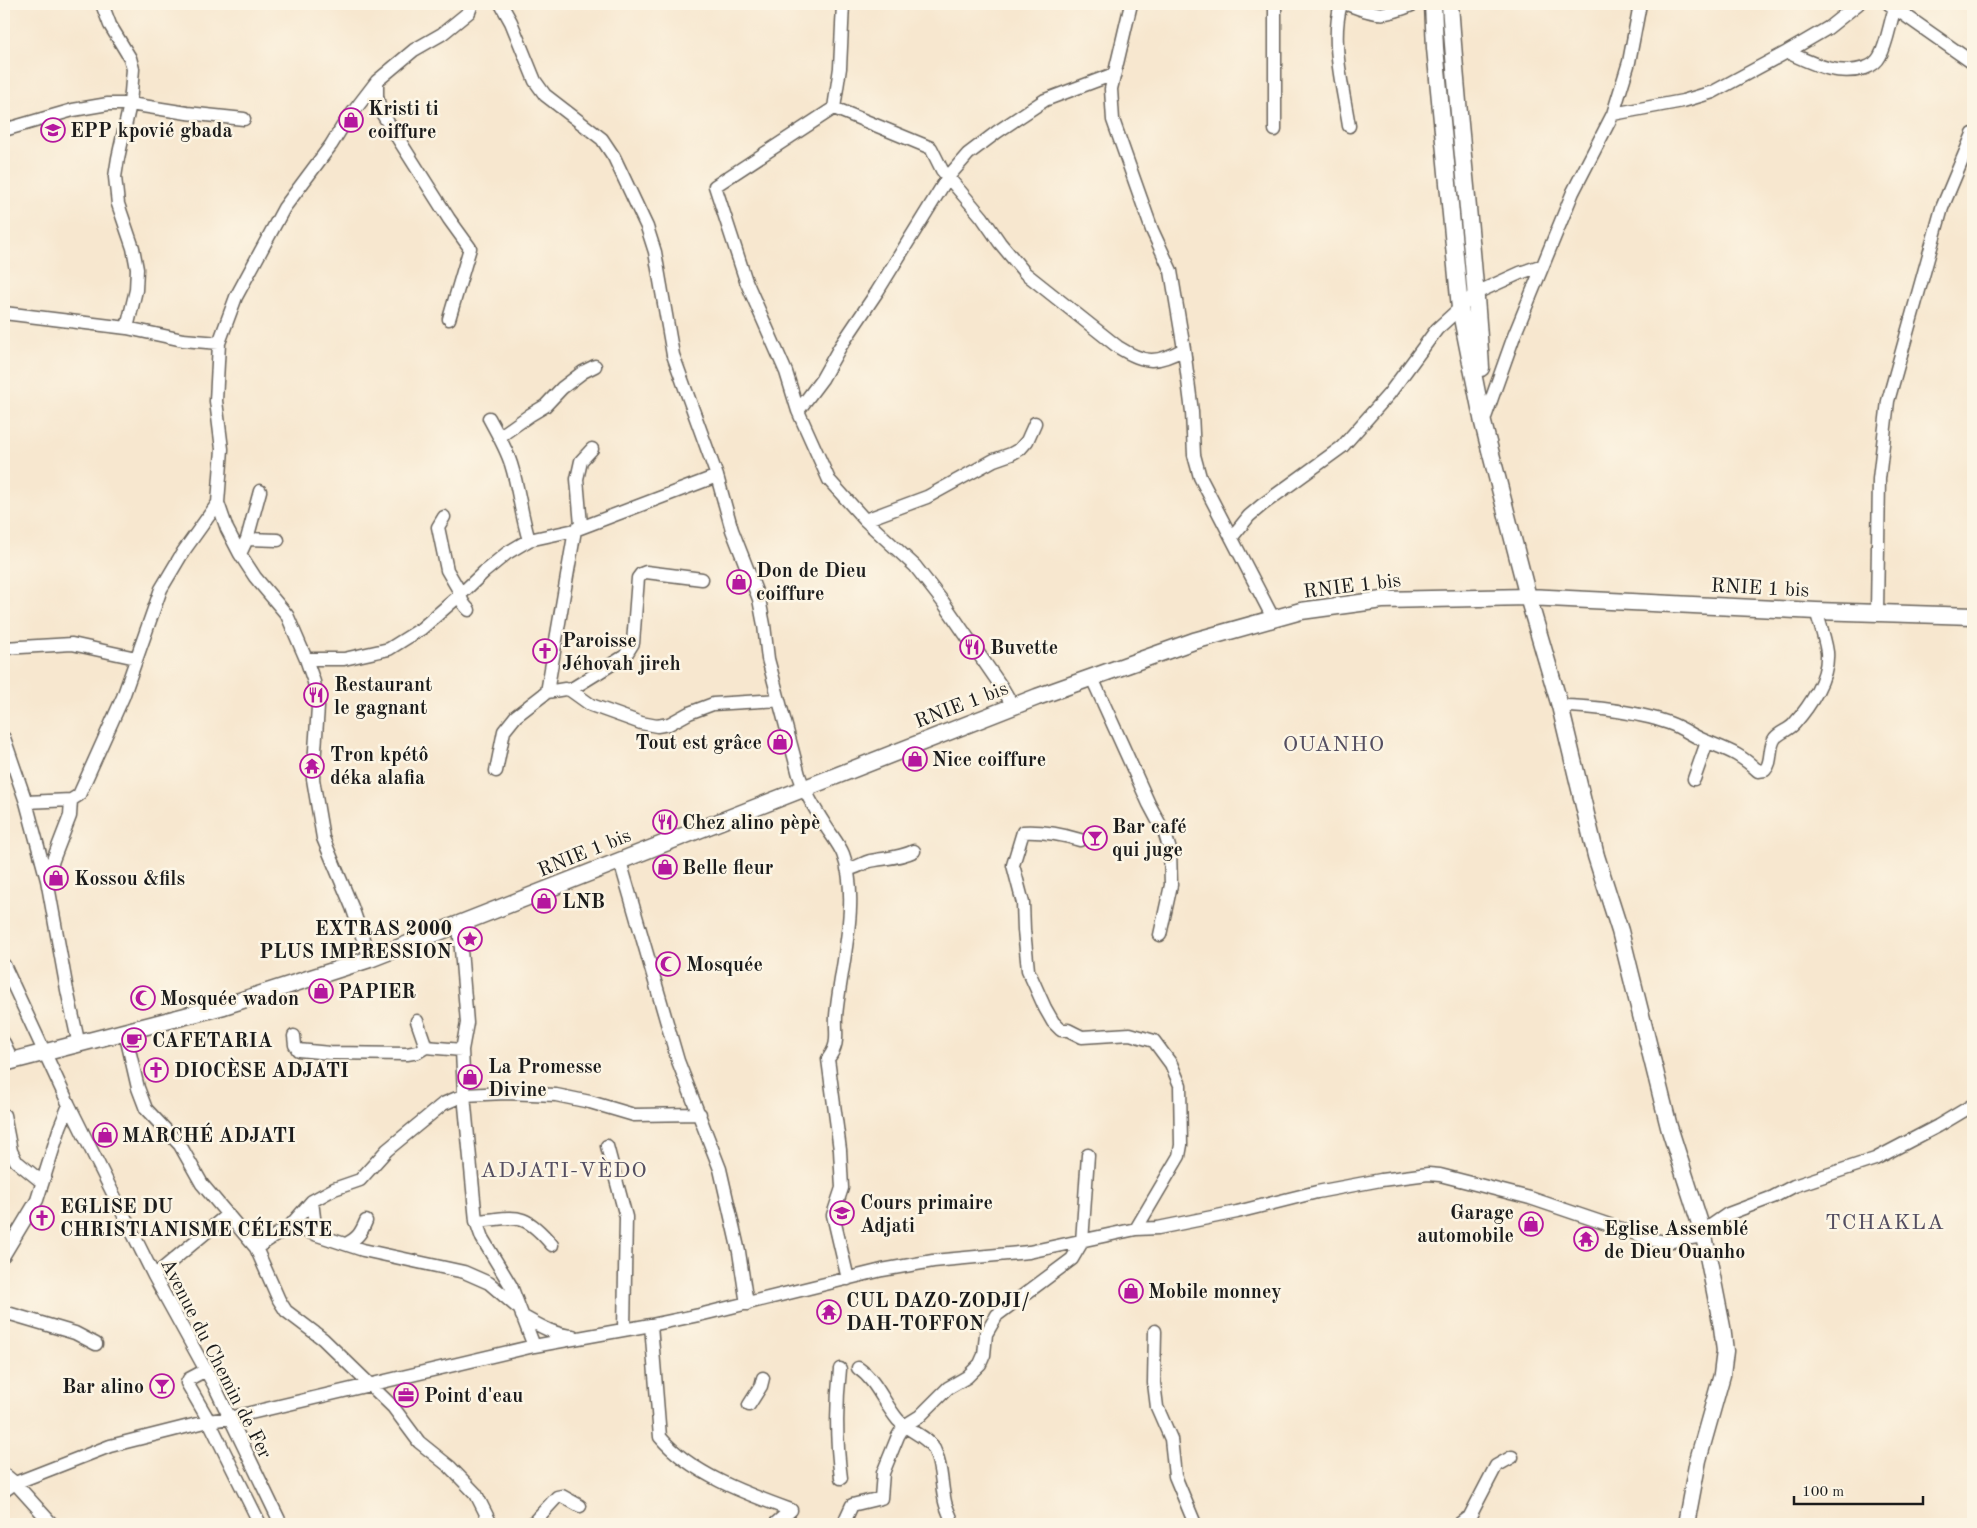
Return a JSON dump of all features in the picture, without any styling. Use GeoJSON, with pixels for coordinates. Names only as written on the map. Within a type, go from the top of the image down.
{"type":"FeatureCollection","features":[{"type":"Feature","properties":{"kind":"main road"},"geometry":{"type":"LineString","coordinates":[[1433,4],[1435,48],[1460,308],[1484,423],[1528,597],[1560,706],[1596,856],[1620,931],[1669,1127],[1704,1236],[1722,1326],[1725,1351],[1722,1375],[1698,1460],[1686,1524]]}},
{"type":"Feature","properties":{"kind":"main road"},"geometry":{"type":"LineString","coordinates":[[1450,4],[1476,293],[1484,423]]}},
{"type":"Feature","properties":{"kind":"main road","name":"RNIE 1 bis"},"geometry":{"type":"LineString","coordinates":[[8,1062],[79,1045],[271,992],[370,959],[1013,706],[1194,641],[1273,618],[1331,606],[1382,600],[1528,597],[1816,611],[1973,616]]}},
{"type":"Feature","properties":{"kind":"street"},"geometry":{"type":"LineString","coordinates":[[102,4],[110,25],[130,58],[133,69],[130,104],[118,158],[116,177],[118,204],[133,248],[137,269],[136,290],[127,328]]}},
{"type":"Feature","properties":{"kind":"street"},"geometry":{"type":"LineString","coordinates":[[370,959],[352,907],[323,838],[314,780],[318,707],[314,682],[287,615],[255,577],[240,554],[227,530],[218,503],[222,449],[216,401],[219,343],[236,297],[284,208],[377,81],[414,50],[442,34],[469,12],[472,4]]}},
{"type":"Feature","properties":{"kind":"street"},"geometry":{"type":"LineString","coordinates":[[501,4],[511,22],[536,81],[545,95],[602,139],[614,157],[647,227],[655,252],[673,354],[716,476],[732,530],[759,599],[768,659],[804,788],[843,853],[847,869],[849,918],[836,1017],[837,1041],[835,1050],[828,1059],[840,1150],[842,1188],[833,1215],[848,1280]]}},
{"type":"Feature","properties":{"kind":"street"},"geometry":{"type":"LineString","coordinates":[[843,4],[840,68],[834,108],[715,186],[746,281],[786,372],[798,411],[829,480],[864,520],[915,566],[943,602],[1013,706]]}},
{"type":"Feature","properties":{"kind":"street"},"geometry":{"type":"LineString","coordinates":[[1131,4],[1114,74],[1111,104],[1113,120],[1152,230],[1170,271],[1184,349],[1192,412],[1194,456],[1200,478],[1273,618]]}},
{"type":"Feature","properties":{"kind":"street"},"geometry":{"type":"LineString","coordinates":[[1274,4],[1275,130]]}},
{"type":"Feature","properties":{"kind":"street"},"geometry":{"type":"LineString","coordinates":[[1340,4],[1336,43],[1349,126]]}},
{"type":"Feature","properties":{"kind":"street"},"geometry":{"type":"LineString","coordinates":[[1347,4],[1362,10],[1385,14],[1394,13],[1414,4]]}},
{"type":"Feature","properties":{"kind":"street"},"geometry":{"type":"LineString","coordinates":[[1484,423],[1514,336],[1573,192],[1613,114],[1629,62],[1640,4]]}},
{"type":"Feature","properties":{"kind":"street"},"geometry":{"type":"LineString","coordinates":[[1613,114],[1683,101],[1713,92],[1828,28],[1858,4]]}},
{"type":"Feature","properties":{"kind":"street"},"geometry":{"type":"LineString","coordinates":[[1787,52],[1823,68],[1837,71],[1857,70],[1872,65],[1880,57],[1892,6],[1973,63]]}},
{"type":"Feature","properties":{"kind":"street"},"geometry":{"type":"LineString","coordinates":[[1435,48],[1453,44]]}},
{"type":"Feature","properties":{"kind":"street"},"geometry":{"type":"LineString","coordinates":[[798,411],[822,379],[840,347],[877,292],[948,177],[968,154],[1045,100],[1114,74]]}},
{"type":"Feature","properties":{"kind":"street"},"geometry":{"type":"LineString","coordinates":[[377,81],[377,96],[380,110],[449,219],[470,248],[449,319]]}},
{"type":"Feature","properties":{"kind":"street"},"geometry":{"type":"LineString","coordinates":[[4,130],[90,106],[130,104],[187,114],[244,119]]}},
{"type":"Feature","properties":{"kind":"street"},"geometry":{"type":"LineString","coordinates":[[834,108],[931,148],[942,170],[982,217],[1000,243],[1025,273],[1118,347],[1133,357],[1149,360],[1166,359],[1184,349]]}},
{"type":"Feature","properties":{"kind":"street"},"geometry":{"type":"LineString","coordinates":[[1877,612],[1879,479],[1888,401],[1942,208],[1973,134]]}},
{"type":"Feature","properties":{"kind":"street"},"geometry":{"type":"LineString","coordinates":[[1232,538],[1262,505],[1342,447],[1389,394],[1437,329],[1476,293],[1543,264]]}},
{"type":"Feature","properties":{"kind":"street"},"geometry":{"type":"LineString","coordinates":[[4,313],[127,328],[183,340],[219,343]]}},
{"type":"Feature","properties":{"kind":"street"},"geometry":{"type":"LineString","coordinates":[[499,437],[545,406],[562,388],[583,372],[595,366]]}},
{"type":"Feature","properties":{"kind":"street"},"geometry":{"type":"LineString","coordinates":[[489,418],[512,466],[522,517],[529,540]]}},
{"type":"Feature","properties":{"kind":"street"},"geometry":{"type":"LineString","coordinates":[[864,520],[928,496],[994,460],[1020,449],[1027,441],[1035,423]]}},
{"type":"Feature","properties":{"kind":"street"},"geometry":{"type":"LineString","coordinates":[[547,692],[575,530],[581,524],[582,519],[577,479],[578,469],[581,461],[592,449]]}},
{"type":"Feature","properties":{"kind":"street"},"geometry":{"type":"LineString","coordinates":[[306,659],[344,659],[389,649],[421,629],[484,572],[508,553],[529,540],[575,530],[716,476]]}},
{"type":"Feature","properties":{"kind":"street"},"geometry":{"type":"LineString","coordinates":[[240,554],[247,539],[260,492]]}},
{"type":"Feature","properties":{"kind":"street"},"geometry":{"type":"LineString","coordinates":[[26,802],[71,800],[79,795],[124,697],[161,589],[183,552],[218,503]]}},
{"type":"Feature","properties":{"kind":"street"},"geometry":{"type":"LineString","coordinates":[[444,517],[438,527],[447,570],[469,610]]}},
{"type":"Feature","properties":{"kind":"street"},"geometry":{"type":"LineString","coordinates":[[247,539],[278,540]]}},
{"type":"Feature","properties":{"kind":"street"},"geometry":{"type":"LineString","coordinates":[[496,771],[504,731],[516,716],[547,692],[570,690],[625,656],[633,643],[638,578],[641,574],[646,572],[702,578]]}},
{"type":"Feature","properties":{"kind":"street"},"geometry":{"type":"LineString","coordinates":[[1560,706],[1652,717],[1674,725],[1707,742],[1727,748],[1750,762],[1758,770],[1767,769],[1772,744],[1776,737],[1794,724],[1824,678],[1827,666],[1827,652],[1816,611]]}},
{"type":"Feature","properties":{"kind":"street"},"geometry":{"type":"LineString","coordinates":[[4,648],[72,644],[136,658]]}},
{"type":"Feature","properties":{"kind":"street"},"geometry":{"type":"LineString","coordinates":[[1092,678],[1149,804],[1165,834],[1170,850],[1171,885],[1160,935]]}},
{"type":"Feature","properties":{"kind":"street"},"geometry":{"type":"LineString","coordinates":[[570,690],[591,705],[641,723],[657,726],[669,724],[689,713],[713,704],[779,700]]}},
{"type":"Feature","properties":{"kind":"street"},"geometry":{"type":"LineString","coordinates":[[4,738],[26,802],[47,880],[79,1045]]}},
{"type":"Feature","properties":{"kind":"street"},"geometry":{"type":"LineString","coordinates":[[1694,779],[1707,742]]}},
{"type":"Feature","properties":{"kind":"street"},"geometry":{"type":"LineString","coordinates":[[47,880],[52,860],[70,816],[71,800]]}},
{"type":"Feature","properties":{"kind":"street"},"geometry":{"type":"LineString","coordinates":[[1080,840],[1043,831],[1023,832],[1013,865],[1024,903],[1028,970],[1045,1008],[1053,1022],[1061,1030],[1068,1030],[1082,1037],[1130,1034],[1154,1041],[1171,1064],[1180,1085],[1181,1145],[1179,1156],[1136,1230]]}},
{"type":"Feature","properties":{"kind":"street"},"geometry":{"type":"LineString","coordinates":[[847,869],[854,869],[867,862],[903,856],[914,851]]}},
{"type":"Feature","properties":{"kind":"street"},"geometry":{"type":"LineString","coordinates":[[620,861],[678,1061],[720,1169],[739,1252],[747,1304]]}},
{"type":"Feature","properties":{"kind":"street"},"geometry":{"type":"LineString","coordinates":[[459,924],[467,1023],[462,1050],[464,1095],[476,1221],[482,1238],[511,1286],[534,1346]]}},
{"type":"Feature","properties":{"kind":"street","name":"Avenue du Chemin de Fer"},"geometry":{"type":"LineString","coordinates":[[4,965],[43,1053],[154,1276],[206,1370],[281,1524]]}},
{"type":"Feature","properties":{"kind":"street"},"geometry":{"type":"LineString","coordinates":[[417,1022],[426,1047]]}},
{"type":"Feature","properties":{"kind":"street"},"geometry":{"type":"LineString","coordinates":[[125,1032],[138,1088],[146,1109],[180,1145],[202,1184],[256,1248],[279,1300],[286,1311],[322,1339],[393,1407],[419,1442],[450,1467],[476,1494],[491,1524]]}},
{"type":"Feature","properties":{"kind":"street"},"geometry":{"type":"LineString","coordinates":[[294,1036],[295,1045],[298,1050],[330,1053],[407,1054],[418,1052],[426,1047],[462,1050]]}},
{"type":"Feature","properties":{"kind":"street"},"geometry":{"type":"LineString","coordinates":[[4,1043],[8,1062]]}},
{"type":"Feature","properties":{"kind":"street"},"geometry":{"type":"LineString","coordinates":[[256,1248],[280,1235],[312,1201],[334,1189],[360,1180],[387,1150],[443,1104],[464,1095],[506,1093],[556,1095],[590,1102],[634,1115],[700,1114]]}},
{"type":"Feature","properties":{"kind":"street"},"geometry":{"type":"LineString","coordinates":[[4,1256],[37,1200],[69,1105]]}},
{"type":"Feature","properties":{"kind":"street"},"geometry":{"type":"LineString","coordinates":[[4,1491],[15,1483],[110,1446],[209,1421],[229,1418],[534,1346],[651,1325],[848,1280],[882,1270],[933,1262],[1029,1252],[1237,1212],[1344,1187],[1428,1174],[1440,1175],[1530,1198],[1654,1240],[1665,1242],[1704,1236],[1712,1225],[1728,1214],[1773,1197],[1794,1186],[1875,1159],[1938,1126],[1973,1105]]}},
{"type":"Feature","properties":{"kind":"street"},"geometry":{"type":"LineString","coordinates":[[4,1115],[11,1151],[16,1161],[42,1182]]}},
{"type":"Feature","properties":{"kind":"street"},"geometry":{"type":"LineString","coordinates":[[607,1146],[626,1217],[624,1330]]}},
{"type":"Feature","properties":{"kind":"street"},"geometry":{"type":"LineString","coordinates":[[846,1518],[852,1505],[882,1498],[883,1473],[904,1426],[920,1416],[948,1388],[967,1377],[980,1364],[984,1355],[986,1334],[997,1315],[1072,1259],[1082,1242],[1088,1155]]}},
{"type":"Feature","properties":{"kind":"street"},"geometry":{"type":"LineString","coordinates":[[312,1201],[316,1234]]}},
{"type":"Feature","properties":{"kind":"street"},"geometry":{"type":"LineString","coordinates":[[154,1276],[228,1214]]}},
{"type":"Feature","properties":{"kind":"street"},"geometry":{"type":"LineString","coordinates":[[476,1221],[508,1216],[528,1221],[552,1245]]}},
{"type":"Feature","properties":{"kind":"street"},"geometry":{"type":"LineString","coordinates":[[346,1244],[356,1239],[362,1233],[366,1221]]}},
{"type":"Feature","properties":{"kind":"street"},"geometry":{"type":"LineString","coordinates":[[290,1226],[364,1250],[464,1272],[489,1283],[520,1312],[543,1328],[565,1335],[587,1336]]}},
{"type":"Feature","properties":{"kind":"street"},"geometry":{"type":"LineString","coordinates":[[4,1312],[75,1333],[96,1344]]}},
{"type":"Feature","properties":{"kind":"street"},"geometry":{"type":"LineString","coordinates":[[651,1325],[660,1437],[672,1452],[694,1466],[765,1501],[791,1510],[775,1524]]}},
{"type":"Feature","properties":{"kind":"street"},"geometry":{"type":"LineString","coordinates":[[1154,1331],[1154,1383],[1157,1407],[1172,1439],[1175,1476],[1195,1524]]}},
{"type":"Feature","properties":{"kind":"street"},"geometry":{"type":"LineString","coordinates":[[858,1368],[864,1372],[885,1398],[904,1426],[924,1438],[934,1449],[945,1501],[953,1524]]}},
{"type":"Feature","properties":{"kind":"street"},"geometry":{"type":"LineString","coordinates":[[840,1369],[837,1432],[841,1478]]}},
{"type":"Feature","properties":{"kind":"street"},"geometry":{"type":"LineString","coordinates":[[206,1370],[189,1379],[188,1384],[209,1421],[260,1524]]}},
{"type":"Feature","properties":{"kind":"street"},"geometry":{"type":"LineString","coordinates":[[749,1405],[761,1386],[763,1378]]}},
{"type":"Feature","properties":{"kind":"street"},"geometry":{"type":"LineString","coordinates":[[1459,1524],[1470,1516],[1496,1466],[1512,1457]]}},
{"type":"Feature","properties":{"kind":"street"},"geometry":{"type":"LineString","coordinates":[[4,1474],[15,1483],[52,1524]]}},
{"type":"Feature","properties":{"kind":"street"},"geometry":{"type":"LineString","coordinates":[[532,1524],[557,1497],[562,1496],[580,1506]]}},
{"type":"Feature","properties":{"kind":"place","name":"Kristi ti coiffure"},"geometry":{"type":"Point","coordinates":[351,120]}},
{"type":"Feature","properties":{"kind":"place","name":"EPP kpovié gbada"},"geometry":{"type":"Point","coordinates":[53,130]}},
{"type":"Feature","properties":{"kind":"place","name":"Don de Dieu coiffure"},"geometry":{"type":"Point","coordinates":[739,582]}},
{"type":"Feature","properties":{"kind":"place","name":"Buvette"},"geometry":{"type":"Point","coordinates":[972,647]}},
{"type":"Feature","properties":{"kind":"place","name":"Paroisse Jéhovah jireh"},"geometry":{"type":"Point","coordinates":[545,651]}},
{"type":"Feature","properties":{"kind":"place","name":"Restaurant le gagnant"},"geometry":{"type":"Point","coordinates":[316,695]}},
{"type":"Feature","properties":{"kind":"place","name":"Tout est grâce"},"geometry":{"type":"Point","coordinates":[780,742]}},
{"type":"Feature","properties":{"kind":"place","name":"Nice coiffure"},"geometry":{"type":"Point","coordinates":[915,759]}},
{"type":"Feature","properties":{"kind":"place","name":"Tron kpétô déka alafia"},"geometry":{"type":"Point","coordinates":[312,766]}},
{"type":"Feature","properties":{"kind":"place","name":"Chez alino pèpè"},"geometry":{"type":"Point","coordinates":[665,822]}},
{"type":"Feature","properties":{"kind":"place","name":"Bar café qui juge"},"geometry":{"type":"Point","coordinates":[1095,838]}},
{"type":"Feature","properties":{"kind":"place","name":"Belle fleur"},"geometry":{"type":"Point","coordinates":[665,867]}},
{"type":"Feature","properties":{"kind":"place","name":"Kossou &fils"},"geometry":{"type":"Point","coordinates":[56,878]}},
{"type":"Feature","properties":{"kind":"place","name":"LNB"},"geometry":{"type":"Point","coordinates":[544,901]}},
{"type":"Feature","properties":{"kind":"place","name":"EXTRAS 2000 PLUS IMPRESSION"},"geometry":{"type":"Point","coordinates":[470,939]}},
{"type":"Feature","properties":{"kind":"place","name":"Mosquée"},"geometry":{"type":"Point","coordinates":[668,964]}},
{"type":"Feature","properties":{"kind":"place","name":"PAPIER"},"geometry":{"type":"Point","coordinates":[321,991]}},
{"type":"Feature","properties":{"kind":"place","name":"Mosquée wadon"},"geometry":{"type":"Point","coordinates":[143,998]}},
{"type":"Feature","properties":{"kind":"place","name":"CAFETARIA"},"geometry":{"type":"Point","coordinates":[134,1040]}},
{"type":"Feature","properties":{"kind":"place","name":"DIOCÈSE ADJATI"},"geometry":{"type":"Point","coordinates":[156,1070]}},
{"type":"Feature","properties":{"kind":"place","name":"La Promesse Divine"},"geometry":{"type":"Point","coordinates":[470,1077]}},
{"type":"Feature","properties":{"kind":"place","name":"MARCHÉ ADJATI"},"geometry":{"type":"Point","coordinates":[105,1135]}},
{"type":"Feature","properties":{"kind":"place","name":"Cours primaire Adjati"},"geometry":{"type":"Point","coordinates":[842,1213]}},
{"type":"Feature","properties":{"kind":"place","name":"EGLISE DU CHRISTIANISME CÉLESTE"},"geometry":{"type":"Point","coordinates":[42,1218]}},
{"type":"Feature","properties":{"kind":"place","name":"Garage automobile"},"geometry":{"type":"Point","coordinates":[1531,1224]}},
{"type":"Feature","properties":{"kind":"place","name":"Eglise Assemblé de Dieu Ouanho"},"geometry":{"type":"Point","coordinates":[1586,1239]}},
{"type":"Feature","properties":{"kind":"place","name":"Mobile monney"},"geometry":{"type":"Point","coordinates":[1131,1291]}},
{"type":"Feature","properties":{"kind":"place","name":"CUL DAZO-ZODJI/ DAH-TOFFON"},"geometry":{"type":"Point","coordinates":[829,1312]}},
{"type":"Feature","properties":{"kind":"place","name":"Bar alino"},"geometry":{"type":"Point","coordinates":[162,1386]}},
{"type":"Feature","properties":{"kind":"place","name":"Point d'eau"},"geometry":{"type":"Point","coordinates":[406,1395]}},
{"type":"Feature","properties":{"kind":"district","name":"OUANHO"},"geometry":{"type":"Point","coordinates":[1334,743]}},
{"type":"Feature","properties":{"kind":"district","name":"ADJATI-VÈDO"},"geometry":{"type":"Point","coordinates":[564,1169]}},
{"type":"Feature","properties":{"kind":"district","name":"TCHAKLA"},"geometry":{"type":"Point","coordinates":[1885,1221]}}]}
